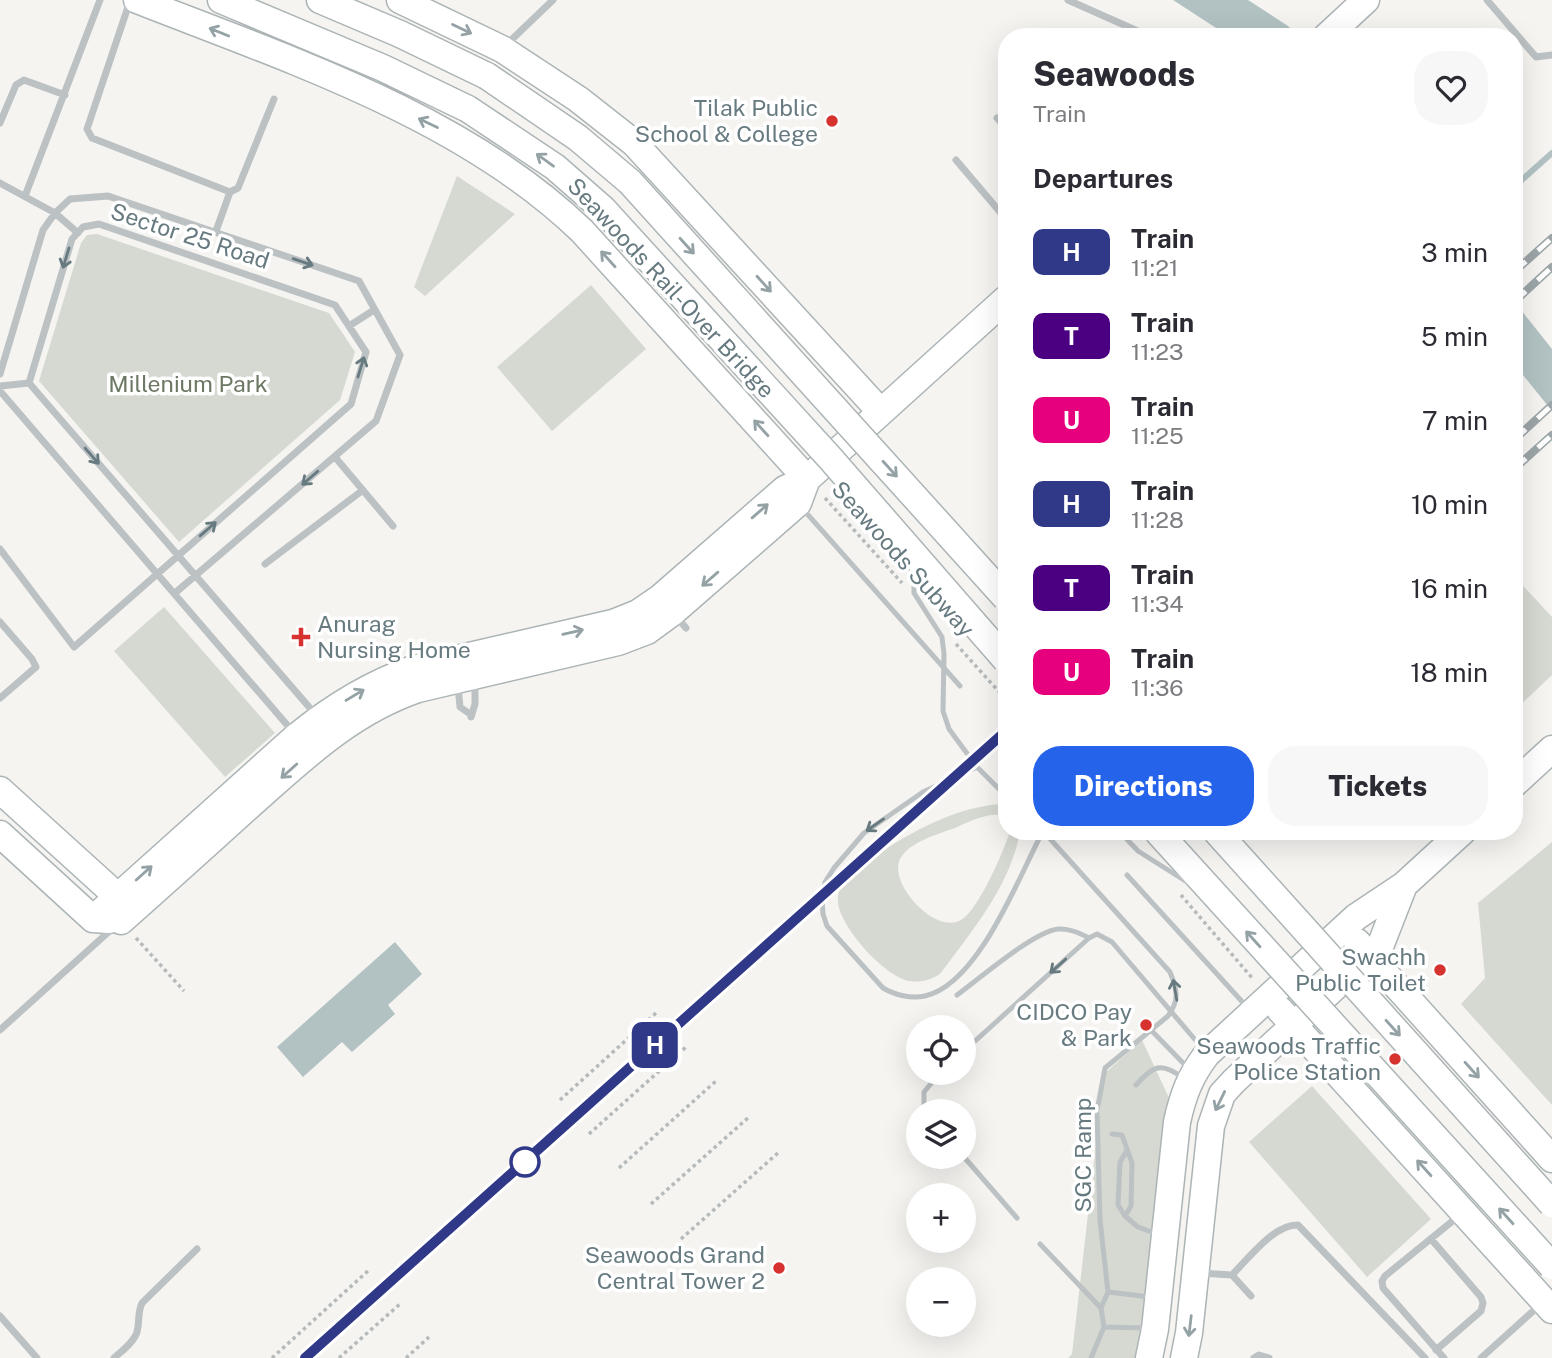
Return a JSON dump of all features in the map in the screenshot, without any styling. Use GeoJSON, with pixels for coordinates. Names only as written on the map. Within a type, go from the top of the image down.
{"type":"FeatureCollection","features":[{"type":"Feature","properties":{"kind":"main road"},"geometry":{"type":"LineString","coordinates":[[137,0],[370,95],[453,135],[519,179],[582,231],[802,491]]}},
{"type":"Feature","properties":{"kind":"main road","name":"Seawoods Rail-Over Bridge"},"geometry":{"type":"LineString","coordinates":[[220,0],[383,68],[468,109],[555,167],[603,209],[830,458],[998,651]]}},
{"type":"Feature","properties":{"kind":"main road","name":"Seawoods Rail-Over Bridge"},"geometry":{"type":"LineString","coordinates":[[320,0],[400,34],[487,76],[568,131],[630,182],[998,589]]}},
{"type":"Feature","properties":{"kind":"main road"},"geometry":{"type":"LineString","coordinates":[[400,0],[502,49],[578,99],[634,143],[880,411]]}},
{"type":"Feature","properties":{"kind":"main road"},"geometry":{"type":"LineString","coordinates":[[1336,28],[1366,0]]}},
{"type":"Feature","properties":{"kind":"main road"},"geometry":{"type":"LineString","coordinates":[[313,732],[418,689],[618,642],[679,620],[880,411],[998,306]]}},
{"type":"Feature","properties":{"kind":"main road"},"geometry":{"type":"LineString","coordinates":[[0,834],[94,931],[313,732],[375,684],[404,673],[613,623],[638,613],[660,598],[785,489],[802,491]]}},
{"type":"Feature","properties":{"kind":"main road"},"geometry":{"type":"LineString","coordinates":[[1523,776],[1552,749]]}},
{"type":"Feature","properties":{"kind":"main road"},"geometry":{"type":"LineString","coordinates":[[0,790],[119,909]]}},
{"type":"Feature","properties":{"kind":"main road"},"geometry":{"type":"LineString","coordinates":[[1165,840],[1552,1266]]}},
{"type":"Feature","properties":{"kind":"main road"},"geometry":{"type":"LineString","coordinates":[[1224,840],[1552,1204]]}},
{"type":"Feature","properties":{"kind":"main road"},"geometry":{"type":"LineString","coordinates":[[1149,1358],[1155,1329],[1177,1122],[1197,1070],[1258,997],[1356,917],[1404,885],[1453,840]]}},
{"type":"Feature","properties":{"kind":"main road"},"geometry":{"type":"LineString","coordinates":[[1184,1358],[1214,1114],[1222,1094],[1293,1024],[1381,944],[1404,885]]}},
{"type":"Feature","properties":{"kind":"main road"},"geometry":{"type":"LineString","coordinates":[[1344,928],[1552,1159]]}},
{"type":"Feature","properties":{"kind":"main road"},"geometry":{"type":"LineString","coordinates":[[1258,997],[1293,1024],[1548,1305]]}},
{"type":"Feature","properties":{"kind":"street"},"geometry":{"type":"LineString","coordinates":[[25,196],[100,0]]}},
{"type":"Feature","properties":{"kind":"street"},"geometry":{"type":"LineString","coordinates":[[130,0],[88,129],[92,138],[230,192]]}},
{"type":"Feature","properties":{"kind":"street"},"geometry":{"type":"LineString","coordinates":[[502,49],[553,0]]}},
{"type":"Feature","properties":{"kind":"street"},"geometry":{"type":"LineString","coordinates":[[1069,0],[1131,28]]}},
{"type":"Feature","properties":{"kind":"street"},"geometry":{"type":"LineString","coordinates":[[1488,0],[1512,28]]}},
{"type":"Feature","properties":{"kind":"street"},"geometry":{"type":"LineString","coordinates":[[1523,42],[1536,57],[1552,55]]}},
{"type":"Feature","properties":{"kind":"street"},"geometry":{"type":"LineString","coordinates":[[0,123],[16,85],[24,80],[65,95]]}},
{"type":"Feature","properties":{"kind":"street"},"geometry":{"type":"LineString","coordinates":[[216,232],[230,192],[238,188],[274,99]]}},
{"type":"Feature","properties":{"kind":"street"},"geometry":{"type":"LineString","coordinates":[[956,160],[998,210]]}},
{"type":"Feature","properties":{"kind":"street"},"geometry":{"type":"LineString","coordinates":[[0,183],[55,213],[78,233]]}},
{"type":"Feature","properties":{"kind":"street","name":"Sector 25 Road"},"geometry":{"type":"LineString","coordinates":[[55,213],[71,199],[107,196],[359,281],[400,355],[376,421],[176,593]]}},
{"type":"Feature","properties":{"kind":"street"},"geometry":{"type":"LineString","coordinates":[[0,374],[43,230],[55,213]]}},
{"type":"Feature","properties":{"kind":"street","name":"Sector 25 Road"},"geometry":{"type":"LineString","coordinates":[[0,550],[74,647],[351,404],[366,352],[335,305],[99,224],[83,227],[72,239],[29,383]]}},
{"type":"Feature","properties":{"kind":"street"},"geometry":{"type":"LineString","coordinates":[[349,326],[374,310]]}},
{"type":"Feature","properties":{"kind":"street"},"geometry":{"type":"LineString","coordinates":[[29,383],[196,576],[313,732],[157,574],[0,389],[29,383]]}},
{"type":"Feature","properties":{"kind":"street"},"geometry":{"type":"LineString","coordinates":[[335,457],[393,526]]}},
{"type":"Feature","properties":{"kind":"street"},"geometry":{"type":"LineString","coordinates":[[265,564],[363,490]]}},
{"type":"Feature","properties":{"kind":"street"},"geometry":{"type":"LineString","coordinates":[[0,622],[36,667],[0,698]]}},
{"type":"Feature","properties":{"kind":"street"},"geometry":{"type":"LineString","coordinates":[[466,678],[475,704],[471,715],[460,707],[466,678]]}},
{"type":"Feature","properties":{"kind":"street"},"geometry":{"type":"LineString","coordinates":[[0,1030],[94,931]]}},
{"type":"Feature","properties":{"kind":"street"},"geometry":{"type":"LineString","coordinates":[[1444,1358],[1383,1288],[1382,1281],[1463,1212]]}},
{"type":"Feature","properties":{"kind":"street"},"geometry":{"type":"LineString","coordinates":[[1232,1275],[1277,1230],[1289,1224],[1298,1225],[1425,1358]]}},
{"type":"Feature","properties":{"kind":"street"},"geometry":{"type":"LineString","coordinates":[[1431,1239],[1481,1297],[1483,1303],[1481,1311],[1436,1350]]}},
{"type":"Feature","properties":{"kind":"street"},"geometry":{"type":"LineString","coordinates":[[114,1358],[134,1339],[142,1303],[197,1249]]}},
{"type":"Feature","properties":{"kind":"street"},"geometry":{"type":"LineString","coordinates":[[1195,1273],[1232,1275],[1251,1296]]}},
{"type":"Feature","properties":{"kind":"street"},"geometry":{"type":"LineString","coordinates":[[1482,1358],[1548,1305]]}},
{"type":"Feature","properties":{"kind":"street"},"geometry":{"type":"LineString","coordinates":[[0,1316],[37,1358]]}},
{"type":"Feature","properties":{"kind":"street"},"geometry":{"type":"LineString","coordinates":[[1254,1358],[1259,1355],[1269,1358]]}},
{"type":"Feature","properties":{"kind":"lane"},"geometry":{"type":"LineString","coordinates":[[802,491],[960,686]]}},
{"type":"Feature","properties":{"kind":"lane"},"geometry":{"type":"LineString","coordinates":[[914,555],[914,593],[942,637],[943,711],[949,729],[977,767],[998,788]]}},
{"type":"Feature","properties":{"kind":"lane"},"geometry":{"type":"LineString","coordinates":[[977,767],[923,792],[864,833],[834,867],[825,882],[823,906],[827,926],[883,988],[909,997],[926,996],[956,978],[993,932],[1039,840]]}},
{"type":"Feature","properties":{"kind":"lane","name":"SGC Ramp"},"geometry":{"type":"LineString","coordinates":[[1051,840],[1170,972],[1177,995],[1176,1005],[1168,1016],[1105,1068],[1097,1111],[1100,1220],[1108,1292],[1101,1308]]}},
{"type":"Feature","properties":{"kind":"lane"},"geometry":{"type":"LineString","coordinates":[[1128,840],[1138,851],[1220,903]]}},
{"type":"Feature","properties":{"kind":"lane"},"geometry":{"type":"LineString","coordinates":[[1127,875],[1258,997]]}},
{"type":"Feature","properties":{"kind":"lane"},"geometry":{"type":"LineString","coordinates":[[957,995],[1037,937],[1057,929],[1074,930],[1089,938]]}},
{"type":"Feature","properties":{"kind":"lane"},"geometry":{"type":"LineString","coordinates":[[976,1040],[1089,938],[1097,934],[1112,942],[1197,1070]]}},
{"type":"Feature","properties":{"kind":"lane"},"geometry":{"type":"LineString","coordinates":[[1146,1025],[1197,1070]]}},
{"type":"Feature","properties":{"kind":"lane"},"geometry":{"type":"LineString","coordinates":[[1136,1085],[1152,1069],[1161,1066],[1174,1071],[1197,1070]]}},
{"type":"Feature","properties":{"kind":"lane"},"geometry":{"type":"LineString","coordinates":[[1112,1133],[1125,1138],[1126,1152],[1132,1163],[1131,1206],[1125,1216]]}},
{"type":"Feature","properties":{"kind":"lane"},"geometry":{"type":"LineString","coordinates":[[1126,1152],[1120,1162],[1118,1205],[1125,1216],[1138,1227],[1165,1236]]}},
{"type":"Feature","properties":{"kind":"lane"},"geometry":{"type":"LineString","coordinates":[[974,1169],[1017,1218]]}},
{"type":"Feature","properties":{"kind":"lane"},"geometry":{"type":"LineString","coordinates":[[1040,1244],[1101,1308],[1104,1326],[1091,1358]]}},
{"type":"Feature","properties":{"kind":"lane"},"geometry":{"type":"LineString","coordinates":[[1108,1292],[1158,1298]]}},
{"type":"Feature","properties":{"kind":"lane"},"geometry":{"type":"LineString","coordinates":[[1104,1326],[1155,1329]]}},
{"type":"Feature","properties":{"kind":"path","name":"Seawoods Subway"},"geometry":{"type":"LineString","coordinates":[[802,491],[905,587]]}},
{"type":"Feature","properties":{"kind":"path","name":"Seawoods Subway"},"geometry":{"type":"LineString","coordinates":[[951,638],[998,691]]}},
{"type":"Feature","properties":{"kind":"path"},"geometry":{"type":"LineString","coordinates":[[1177,891],[1258,997]]}},
{"type":"Feature","properties":{"kind":"path"},"geometry":{"type":"LineString","coordinates":[[152,956],[184,991]]}},
{"type":"Feature","properties":{"kind":"path"},"geometry":{"type":"LineString","coordinates":[[560,1100],[656,1013]]}},
{"type":"Feature","properties":{"kind":"path"},"geometry":{"type":"LineString","coordinates":[[589,1134],[686,1047]]}},
{"type":"Feature","properties":{"kind":"path"},"geometry":{"type":"LineString","coordinates":[[619,1168],[716,1081]]}},
{"type":"Feature","properties":{"kind":"path"},"geometry":{"type":"LineString","coordinates":[[651,1205],[749,1117]]}},
{"type":"Feature","properties":{"kind":"path"},"geometry":{"type":"LineString","coordinates":[[681,1239],[779,1152]]}},
{"type":"Feature","properties":{"kind":"path"},"geometry":{"type":"LineString","coordinates":[[272,1358],[369,1270]]}},
{"type":"Feature","properties":{"kind":"path"},"geometry":{"type":"LineString","coordinates":[[339,1358],[400,1304]]}},
{"type":"Feature","properties":{"kind":"path"},"geometry":{"type":"LineString","coordinates":[[406,1358],[429,1337]]}},
{"type":"Feature","properties":{"kind":"green space"},"geometry":{"type":"Polygon","coordinates":[[[457,176],[515,214],[425,296],[414,287],[457,176]]]}},
{"type":"Feature","properties":{"kind":"green space","name":"Millenium Park"},"geometry":{"type":"Polygon","coordinates":[[[97,234],[329,313],[355,352],[340,400],[179,542],[39,381],[81,243],[87,235],[97,234]]]}},
{"type":"Feature","properties":{"kind":"green space"},"geometry":{"type":"Polygon","coordinates":[[[591,285],[646,349],[552,431],[497,367],[591,285]]]}},
{"type":"Feature","properties":{"kind":"green space"},"geometry":{"type":"Polygon","coordinates":[[[1523,586],[1552,617],[1552,675],[1523,702],[1523,586]]]}},
{"type":"Feature","properties":{"kind":"green space"},"geometry":{"type":"Polygon","coordinates":[[[164,607],[275,733],[225,777],[114,651],[164,607]]]}},
{"type":"Feature","properties":{"kind":"green space"},"geometry":{"type":"Polygon","coordinates":[[[998,804],[998,815],[974,820],[917,843],[904,853],[898,869],[907,893],[917,904],[928,914],[951,923],[961,920],[975,905],[1006,840],[1018,840],[999,889],[940,974],[913,982],[899,977],[865,950],[847,925],[838,903],[841,884],[848,873],[902,839],[940,820],[980,807],[998,804]]]}},
{"type":"Feature","properties":{"kind":"green space"},"geometry":{"type":"Polygon","coordinates":[[[1552,842],[1552,1105],[1461,1004],[1485,978],[1478,903],[1552,842]]]}},
{"type":"Feature","properties":{"kind":"green space"},"geometry":{"type":"Polygon","coordinates":[[[1142,1040],[1170,1100],[1143,1328],[1137,1358],[1068,1358],[1072,1354],[1104,1074],[1142,1040]]]}},
{"type":"Feature","properties":{"kind":"green space"},"geometry":{"type":"Polygon","coordinates":[[[1312,1086],[1431,1219],[1367,1277],[1249,1142],[1312,1086]]]}},
{"type":"Feature","properties":{"kind":"shaded area"},"geometry":{"type":"Polygon","coordinates":[[[1173,0],[1248,0],[1290,28],[1216,28],[1173,0]]]}},
{"type":"Feature","properties":{"kind":"shaded area"},"geometry":{"type":"Polygon","coordinates":[[[1523,312],[1552,349],[1552,411],[1523,375],[1523,312]]]}},
{"type":"Feature","properties":{"kind":"shaded area"},"geometry":{"type":"Polygon","coordinates":[[[395,942],[422,974],[388,1005],[395,1014],[352,1052],[342,1042],[303,1077],[277,1047],[395,942]]]}},
{"type":"Feature","properties":{"kind":"waterway"},"geometry":{"type":"LineString","coordinates":[[1523,179],[1552,153]]}},
{"type":"Feature","properties":{"kind":"railway"},"geometry":{"type":"LineString","coordinates":[[1523,264],[1552,238]]}},
{"type":"Feature","properties":{"kind":"railway"},"geometry":{"type":"LineString","coordinates":[[1523,294],[1552,267]]}},
{"type":"Feature","properties":{"kind":"railway"},"geometry":{"type":"LineString","coordinates":[[1523,432],[1552,405]]}},
{"type":"Feature","properties":{"kind":"railway"},"geometry":{"type":"LineString","coordinates":[[1523,461],[1552,435]]}},
{"type":"Feature","properties":{"kind":"train","name":"H"},"geometry":{"type":"LineString","coordinates":[[305,1358],[998,738]]}},
{"type":"Feature","properties":{"kind":"place","name":"Tilak Public School & College"},"geometry":{"type":"Point","coordinates":[832,121]}},
{"type":"Feature","properties":{"kind":"place","name":"Anurag Nursing Home"},"geometry":{"type":"Point","coordinates":[301,637]}},
{"type":"Feature","properties":{"kind":"place","name":"Swachh Public Toilet"},"geometry":{"type":"Point","coordinates":[1440,970]}},
{"type":"Feature","properties":{"kind":"place","name":"CIDCO Pay & Park"},"geometry":{"type":"Point","coordinates":[1146,1025]}},
{"type":"Feature","properties":{"kind":"place","name":"Seawoods Traffic Police Station"},"geometry":{"type":"Point","coordinates":[1395,1059]}},
{"type":"Feature","properties":{"kind":"place","name":"Seawoods Grand Central Tower 2"},"geometry":{"type":"Point","coordinates":[779,1268]}}]}
